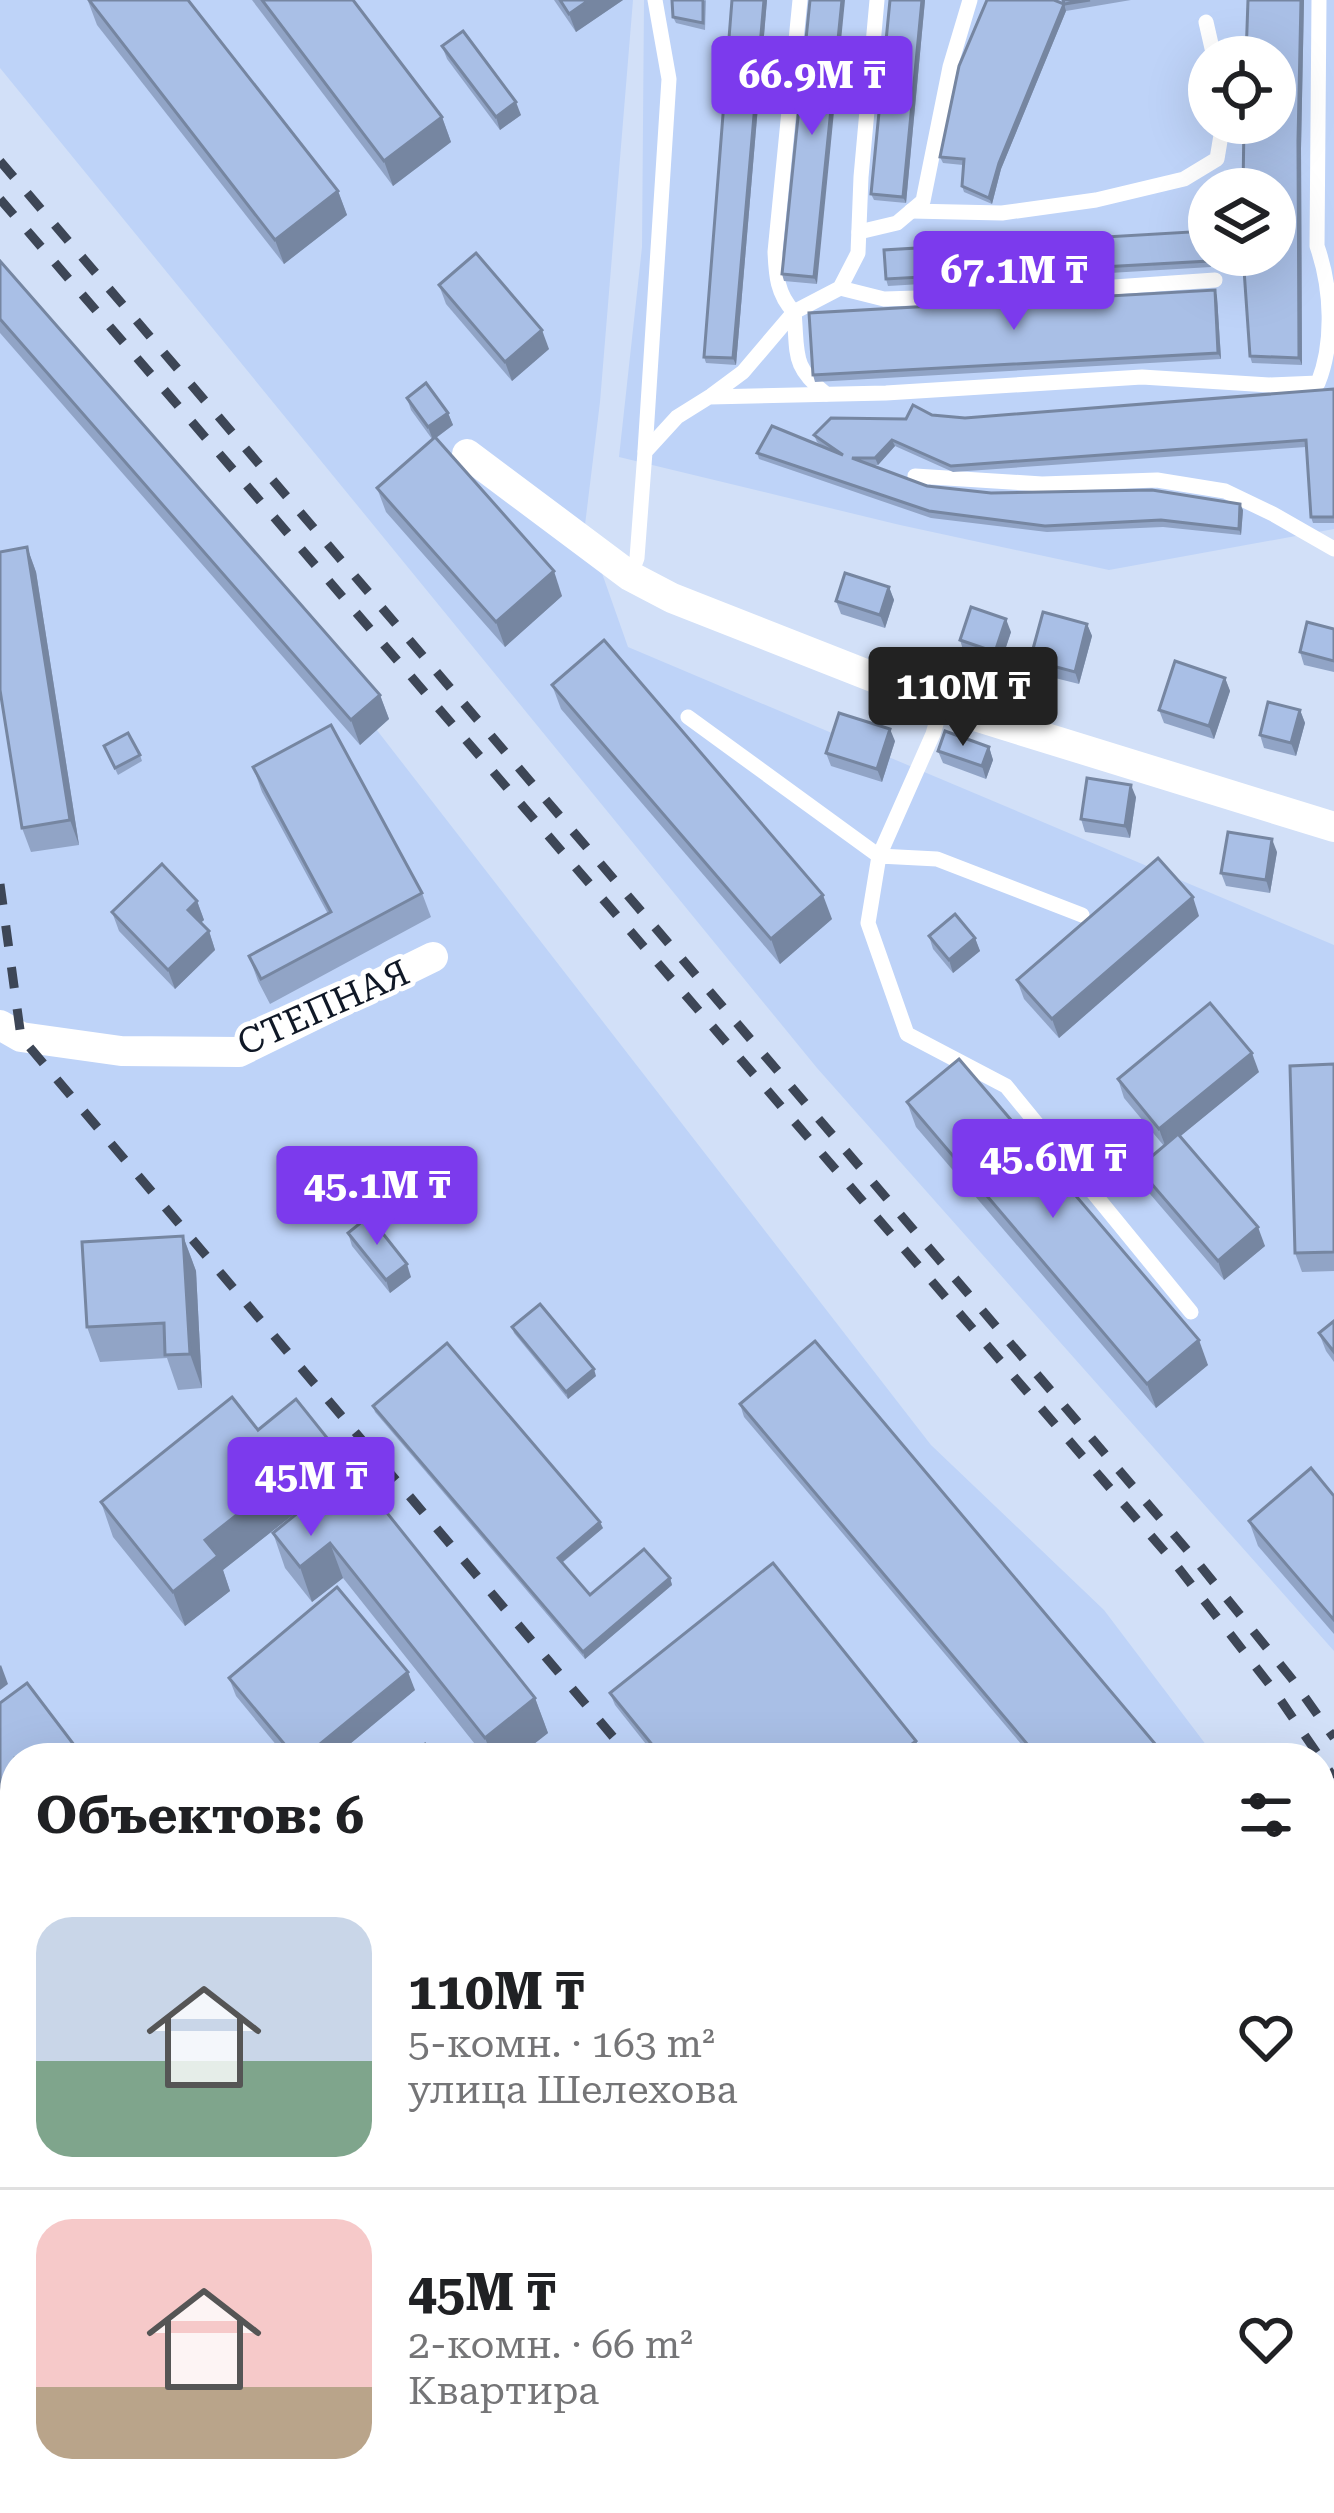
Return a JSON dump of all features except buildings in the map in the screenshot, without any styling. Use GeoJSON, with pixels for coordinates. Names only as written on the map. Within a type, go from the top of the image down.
{"type":"FeatureCollection","features":[{"type":"Feature","properties":{"kind":"street"},"geometry":{"type":"LineString","coordinates":[[467,454],[630,576],[672,598],[942,704],[1334,827]]}},
{"type":"Feature","properties":{"kind":"street","name":"СТЕПНАЯ"},"geometry":{"type":"LineString","coordinates":[[0,1025],[21,1037],[121,1051],[239,1052],[433,957]]}},
{"type":"Feature","properties":{"kind":"lane"},"geometry":{"type":"LineString","coordinates":[[630,576],[637,558],[669,79],[655,0]]}},
{"type":"Feature","properties":{"kind":"lane"},"geometry":{"type":"LineString","coordinates":[[800,0],[776,280],[783,301],[794,312],[796,355],[806,378],[826,394]]}},
{"type":"Feature","properties":{"kind":"lane"},"geometry":{"type":"LineString","coordinates":[[645,452],[677,416],[743,372],[794,312],[840,288],[858,253],[877,0]]}},
{"type":"Feature","properties":{"kind":"lane"},"geometry":{"type":"LineString","coordinates":[[859,232],[897,223],[923,201],[950,68],[970,0]]}},
{"type":"Feature","properties":{"kind":"lane"},"geometry":{"type":"LineString","coordinates":[[710,397],[1142,377],[1269,385],[1318,383],[1334,347],[1327,274],[1317,246],[1319,0]]}},
{"type":"Feature","properties":{"kind":"lane"},"geometry":{"type":"LineString","coordinates":[[1206,22],[1209,36]]}},
{"type":"Feature","properties":{"kind":"lane"},"geometry":{"type":"LineString","coordinates":[[911,211],[1002,214],[1096,200],[1184,179],[1217,159],[1220,144]]}},
{"type":"Feature","properties":{"kind":"lane"},"geometry":{"type":"LineString","coordinates":[[840,288],[884,299],[1215,280]]}},
{"type":"Feature","properties":{"kind":"lane"},"geometry":{"type":"LineString","coordinates":[[916,476],[1042,484],[1157,481],[1226,491],[1334,549]]}},
{"type":"Feature","properties":{"kind":"lane"},"geometry":{"type":"LineString","coordinates":[[942,704],[879,856],[868,923],[907,1034],[1006,1086],[1191,1312]]}},
{"type":"Feature","properties":{"kind":"lane"},"geometry":{"type":"LineString","coordinates":[[688,717],[879,856],[937,859],[1082,915]]}},
{"type":"Feature","properties":{"kind":"shaded area"},"geometry":{"type":"Polygon","coordinates":[[[0,0],[633,0],[600,402],[585,525],[628,647],[1334,945],[1334,1651],[817,1068],[0,68],[0,0]]]}},
{"type":"Feature","properties":{"kind":"shaded area"},"geometry":{"type":"Polygon","coordinates":[[[644,0],[1334,0],[1334,529],[1109,570],[619,457],[642,247],[644,0]]]}},
{"type":"Feature","properties":{"kind":"shaded area"},"geometry":{"type":"Polygon","coordinates":[[[0,291],[335,676],[931,1445],[1104,1610],[1205,1743],[0,1743],[0,291]]]}},
{"type":"Feature","properties":{"kind":"railway"},"geometry":{"type":"LineString","coordinates":[[0,161],[1194,1558],[1334,1738]]}},
{"type":"Feature","properties":{"kind":"railway"},"geometry":{"type":"LineString","coordinates":[[0,199],[1177,1566],[1310,1743]]}},
{"type":"Feature","properties":{"kind":"railway"},"geometry":{"type":"LineString","coordinates":[[0,884],[21,1037],[618,1743]]}}]}
